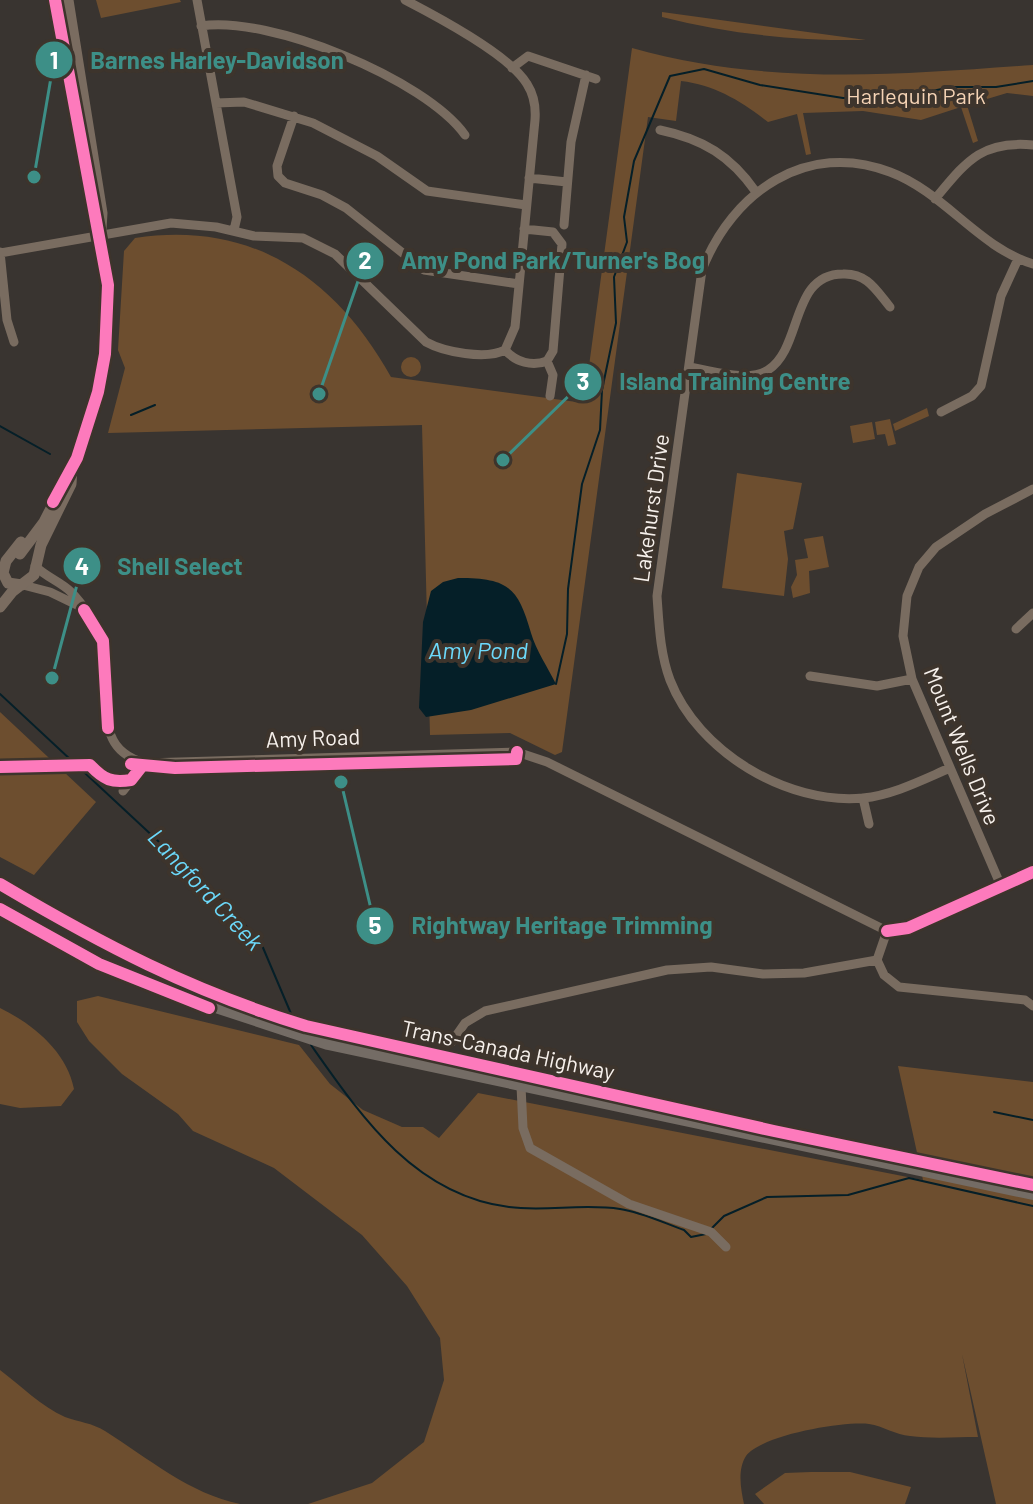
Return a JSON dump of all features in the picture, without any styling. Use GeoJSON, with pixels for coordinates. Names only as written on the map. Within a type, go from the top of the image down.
{"type":"FeatureCollection","features":[{"type":"Feature","properties":{"kind":"highway","name":"Trans-Canada Highway"},"geometry":{"type":"LineString","coordinates":[[0,884],[154,970],[239,1005],[306,1026],[774,1131],[1033,1185]]}},
{"type":"Feature","properties":{"kind":"highway"},"geometry":{"type":"LineString","coordinates":[[0,893],[28,901]]}},
{"type":"Feature","properties":{"kind":"highway","name":"Trans-Canada Highway"},"geometry":{"type":"LineString","coordinates":[[0,909],[99,964],[205,1006],[328,1044],[1033,1194]]}},
{"type":"Feature","properties":{"kind":"highway"},"geometry":{"type":"LineString","coordinates":[[306,1026],[372,1047],[511,1078],[521,1086]]}},
{"type":"Feature","properties":{"kind":"main road"},"geometry":{"type":"LineString","coordinates":[[0,580],[3,567],[50,509],[73,466],[98,392],[105,354],[108,285],[55,0]]}},
{"type":"Feature","properties":{"kind":"main road"},"geometry":{"type":"LineString","coordinates":[[68,0],[102,213],[100,234]]}},
{"type":"Feature","properties":{"kind":"main road"},"geometry":{"type":"LineString","coordinates":[[0,614],[33,578],[41,545],[71,484],[73,466]]}},
{"type":"Feature","properties":{"kind":"main road"},"geometry":{"type":"LineString","coordinates":[[15,555],[31,559],[35,566]]}},
{"type":"Feature","properties":{"kind":"main road"},"geometry":{"type":"LineString","coordinates":[[3,567],[6,581],[28,586]]}},
{"type":"Feature","properties":{"kind":"main road"},"geometry":{"type":"LineString","coordinates":[[0,607],[28,586]]}},
{"type":"Feature","properties":{"kind":"street"},"geometry":{"type":"LineString","coordinates":[[197,0],[237,217],[234,230]]}},
{"type":"Feature","properties":{"kind":"street"},"geometry":{"type":"LineString","coordinates":[[14,342],[7,320],[0,252],[171,223],[234,230],[254,236],[303,238],[325,248],[432,345],[490,355],[505,350],[513,335],[535,104],[528,85],[512,68],[464,33],[405,0]]}},
{"type":"Feature","properties":{"kind":"street"},"geometry":{"type":"LineString","coordinates":[[201,26],[265,31],[362,63],[451,117],[465,135]]}},
{"type":"Feature","properties":{"kind":"street"},"geometry":{"type":"LineString","coordinates":[[512,68],[528,56],[591,77],[567,182],[564,225]]}},
{"type":"Feature","properties":{"kind":"street"},"geometry":{"type":"LineString","coordinates":[[216,103],[244,102],[294,116],[356,143],[424,190],[526,205]]}},
{"type":"Feature","properties":{"kind":"street"},"geometry":{"type":"LineString","coordinates":[[294,116],[277,166],[278,176],[285,183],[322,195],[346,208],[424,270],[519,284]]}},
{"type":"Feature","properties":{"kind":"street"},"geometry":{"type":"LineString","coordinates":[[660,130],[688,136],[711,147],[739,167],[756,192]]}},
{"type":"Feature","properties":{"kind":"street"},"geometry":{"type":"LineString","coordinates":[[935,199],[962,166],[983,150],[1011,143],[1033,145]]}},
{"type":"Feature","properties":{"kind":"street","name":"Lakehurst Drive"},"geometry":{"type":"LineString","coordinates":[[950,768],[904,788],[863,798],[814,794],[774,781],[742,765],[702,731],[672,684],[660,639],[657,596],[702,270],[713,242],[730,216],[756,192],[787,173],[823,164],[858,164],[892,172],[1018,259],[1033,264]]}},
{"type":"Feature","properties":{"kind":"street"},"geometry":{"type":"LineString","coordinates":[[529,178],[567,182]]}},
{"type":"Feature","properties":{"kind":"street"},"geometry":{"type":"LineString","coordinates":[[505,350],[517,361],[537,364],[547,361],[553,351],[562,244],[553,232],[524,229]]}},
{"type":"Feature","properties":{"kind":"street"},"geometry":{"type":"LineString","coordinates":[[941,412],[972,396],[981,386],[1001,296],[1018,259]]}},
{"type":"Feature","properties":{"kind":"street"},"geometry":{"type":"LineString","coordinates":[[689,367],[746,375],[767,371],[781,357],[806,296],[816,283],[833,274],[854,273],[869,280],[890,307]]}},
{"type":"Feature","properties":{"kind":"street"},"geometry":{"type":"LineString","coordinates":[[547,361],[553,375],[550,396]]}},
{"type":"Feature","properties":{"kind":"street","name":"Mount Wells Drive"},"geometry":{"type":"LineString","coordinates":[[1001,886],[912,679],[903,636],[907,596],[919,567],[948,539],[985,514],[1033,489]]}},
{"type":"Feature","properties":{"kind":"street"},"geometry":{"type":"LineString","coordinates":[[35,566],[71,591],[103,641],[112,742],[122,755],[145,763],[123,791]]}},
{"type":"Feature","properties":{"kind":"street"},"geometry":{"type":"LineString","coordinates":[[28,586],[81,607]]}},
{"type":"Feature","properties":{"kind":"street"},"geometry":{"type":"LineString","coordinates":[[1016,629],[1033,613]]}},
{"type":"Feature","properties":{"kind":"street"},"geometry":{"type":"LineString","coordinates":[[810,676],[877,686],[912,679]]}},
{"type":"Feature","properties":{"kind":"street","name":"Amy Road"},"geometry":{"type":"LineString","coordinates":[[145,763],[517,752],[547,762],[887,931]]}},
{"type":"Feature","properties":{"kind":"street"},"geometry":{"type":"LineString","coordinates":[[863,798],[869,824]]}},
{"type":"Feature","properties":{"kind":"street"},"geometry":{"type":"LineString","coordinates":[[1033,872],[908,928],[887,931],[877,960],[884,975],[899,987],[1025,1000],[1033,1006]]}},
{"type":"Feature","properties":{"kind":"street"},"geometry":{"type":"LineString","coordinates":[[451,1043],[465,1023],[485,1011],[667,970],[711,967],[763,974],[804,973],[877,960]]}},
{"type":"Feature","properties":{"kind":"street"},"geometry":{"type":"LineString","coordinates":[[521,1086],[523,1128],[530,1148],[629,1204],[711,1232],[726,1247]]}},
{"type":"Feature","properties":{"kind":"green space"},"geometry":{"type":"Polygon","coordinates":[[[96,0],[180,0],[181,2],[101,18],[96,0]]]}},
{"type":"Feature","properties":{"kind":"green space","name":"Harlequin Park"},"geometry":{"type":"Polygon","coordinates":[[[662,12],[866,40],[788,38],[738,32],[662,17],[662,12]]]}},
{"type":"Feature","properties":{"kind":"green space"},"geometry":{"type":"Polygon","coordinates":[[[632,48],[683,60],[782,73],[881,74],[1033,65],[1033,96],[1007,93],[967,105],[978,141],[973,143],[961,107],[921,120],[863,111],[803,113],[811,154],[806,155],[797,114],[768,122],[727,95],[681,81],[676,121],[648,117],[562,752],[555,755],[510,733],[430,735],[422,425],[108,433],[125,368],[118,350],[124,251],[135,238],[177,235],[217,238],[253,248],[286,264],[317,285],[344,311],[369,342],[391,377],[584,403],[632,48]]]}},
{"type":"Feature","properties":{"kind":"green space"},"geometry":{"type":"Polygon","coordinates":[[[411,357],[418,360],[421,367],[418,374],[411,377],[404,374],[401,367],[404,360],[411,357]]]}},
{"type":"Feature","properties":{"kind":"green space"},"geometry":{"type":"Polygon","coordinates":[[[927,408],[929,416],[895,431],[893,424],[927,408]]]}},
{"type":"Feature","properties":{"kind":"green space"},"geometry":{"type":"Polygon","coordinates":[[[890,419],[896,444],[888,446],[885,434],[877,435],[875,422],[890,419]]]}},
{"type":"Feature","properties":{"kind":"green space"},"geometry":{"type":"Polygon","coordinates":[[[872,422],[875,439],[853,443],[850,426],[872,422]]]}},
{"type":"Feature","properties":{"kind":"green space"},"geometry":{"type":"Polygon","coordinates":[[[737,473],[802,483],[793,529],[784,531],[788,559],[784,596],[722,588],[737,473]]]}},
{"type":"Feature","properties":{"kind":"green space"},"geometry":{"type":"Polygon","coordinates":[[[823,536],[829,567],[809,571],[810,593],[793,598],[791,587],[797,575],[795,560],[808,558],[804,539],[823,536]]]}},
{"type":"Feature","properties":{"kind":"green space"},"geometry":{"type":"Polygon","coordinates":[[[0,712],[96,802],[34,875],[0,857],[0,712]]]}},
{"type":"Feature","properties":{"kind":"green space"},"geometry":{"type":"Polygon","coordinates":[[[98,996],[299,1045],[330,1084],[363,1110],[402,1127],[423,1127],[439,1138],[478,1093],[923,1180],[898,1066],[1033,1082],[1033,1504],[996,1504],[962,1354],[978,1437],[910,1436],[869,1424],[823,1427],[785,1436],[755,1448],[746,1456],[741,1474],[744,1504],[308,1504],[372,1483],[424,1442],[444,1380],[440,1338],[407,1286],[362,1235],[274,1168],[193,1131],[178,1114],[122,1074],[89,1041],[77,1022],[77,1001],[98,996]]]}},
{"type":"Feature","properties":{"kind":"green space"},"geometry":{"type":"Polygon","coordinates":[[[0,1008],[36,1031],[64,1063],[74,1089],[61,1106],[20,1108],[0,1104],[0,1008]]]}},
{"type":"Feature","properties":{"kind":"green space"},"geometry":{"type":"Polygon","coordinates":[[[0,1370],[56,1413],[100,1428],[187,1484],[240,1504],[0,1504],[0,1370]]]}},
{"type":"Feature","properties":{"kind":"green space"},"geometry":{"type":"Polygon","coordinates":[[[850,1472],[911,1487],[905,1504],[764,1504],[755,1494],[785,1473],[850,1472]]]}},
{"type":"Feature","properties":{"kind":"water","name":"Amy Pond"},"geometry":{"type":"Polygon","coordinates":[[[458,578],[500,583],[515,595],[556,684],[471,710],[426,717],[419,708],[423,622],[431,591],[443,582],[458,578]]]}},
{"type":"Feature","properties":{"kind":"waterway"},"geometry":{"type":"LineString","coordinates":[[556,684],[567,634],[568,589],[582,484],[600,430],[602,390],[616,323],[614,277],[627,242],[624,217],[634,161],[670,76],[704,69],[760,85],[843,98],[909,96],[951,87],[996,87],[1033,81]]}},
{"type":"Feature","properties":{"kind":"waterway"},"geometry":{"type":"LineString","coordinates":[[131,415],[155,405]]}},
{"type":"Feature","properties":{"kind":"waterway"},"geometry":{"type":"LineString","coordinates":[[0,426],[50,454]]}},
{"type":"Feature","properties":{"kind":"waterway","name":"Langford Creek"},"geometry":{"type":"LineString","coordinates":[[0,694],[229,907],[261,943],[292,1016]]}},
{"type":"Feature","properties":{"kind":"waterway","name":"Langford Creek"},"geometry":{"type":"LineString","coordinates":[[311,1045],[350,1099],[393,1148],[445,1187],[475,1200],[509,1207],[620,1209],[684,1230],[691,1237],[706,1234]]}},
{"type":"Feature","properties":{"kind":"waterway"},"geometry":{"type":"LineString","coordinates":[[994,1112],[1033,1120]]}},
{"type":"Feature","properties":{"kind":"waterway","name":"Langford Creek"},"geometry":{"type":"LineString","coordinates":[[711,1229],[724,1216],[767,1197],[848,1195],[909,1178],[1033,1206]]}},
{"type":"Feature","properties":{"kind":"cycle path"},"geometry":{"type":"LineString","coordinates":[[53,502],[77,458],[98,392],[105,354],[108,285],[55,0]]}},
{"type":"Feature","properties":{"kind":"cycle path"},"geometry":{"type":"LineString","coordinates":[[84,610],[103,641],[108,728]]}},
{"type":"Feature","properties":{"kind":"cycle path"},"geometry":{"type":"LineString","coordinates":[[131,764],[175,768],[516,759],[517,752]]}},
{"type":"Feature","properties":{"kind":"cycle path"},"geometry":{"type":"LineString","coordinates":[[0,767],[90,765],[104,777],[119,781],[131,780],[142,766]]}},
{"type":"Feature","properties":{"kind":"cycle path"},"geometry":{"type":"LineString","coordinates":[[887,931],[908,928],[1033,872]]}},
{"type":"Feature","properties":{"kind":"cycle path"},"geometry":{"type":"LineString","coordinates":[[0,884],[148,965],[224,998],[306,1026],[774,1131],[1033,1185]]}},
{"type":"Feature","properties":{"kind":"cycle path"},"geometry":{"type":"LineString","coordinates":[[0,909],[99,964],[209,1008]]}},
{"type":"Feature","properties":{"kind":"place","name":"Barnes Harley-Davidson"},"geometry":{"type":"Point","coordinates":[34,177]}},
{"type":"Feature","properties":{"kind":"place","name":"Amy Pond Park/Turner's Bog"},"geometry":{"type":"Point","coordinates":[319,394]}},
{"type":"Feature","properties":{"kind":"place","name":"Island Training Centre"},"geometry":{"type":"Point","coordinates":[503,460]}},
{"type":"Feature","properties":{"kind":"place","name":"Shell Select"},"geometry":{"type":"Point","coordinates":[52,678]}},
{"type":"Feature","properties":{"kind":"place","name":"Rightway Heritage Trimming"},"geometry":{"type":"Point","coordinates":[341,782]}}]}
